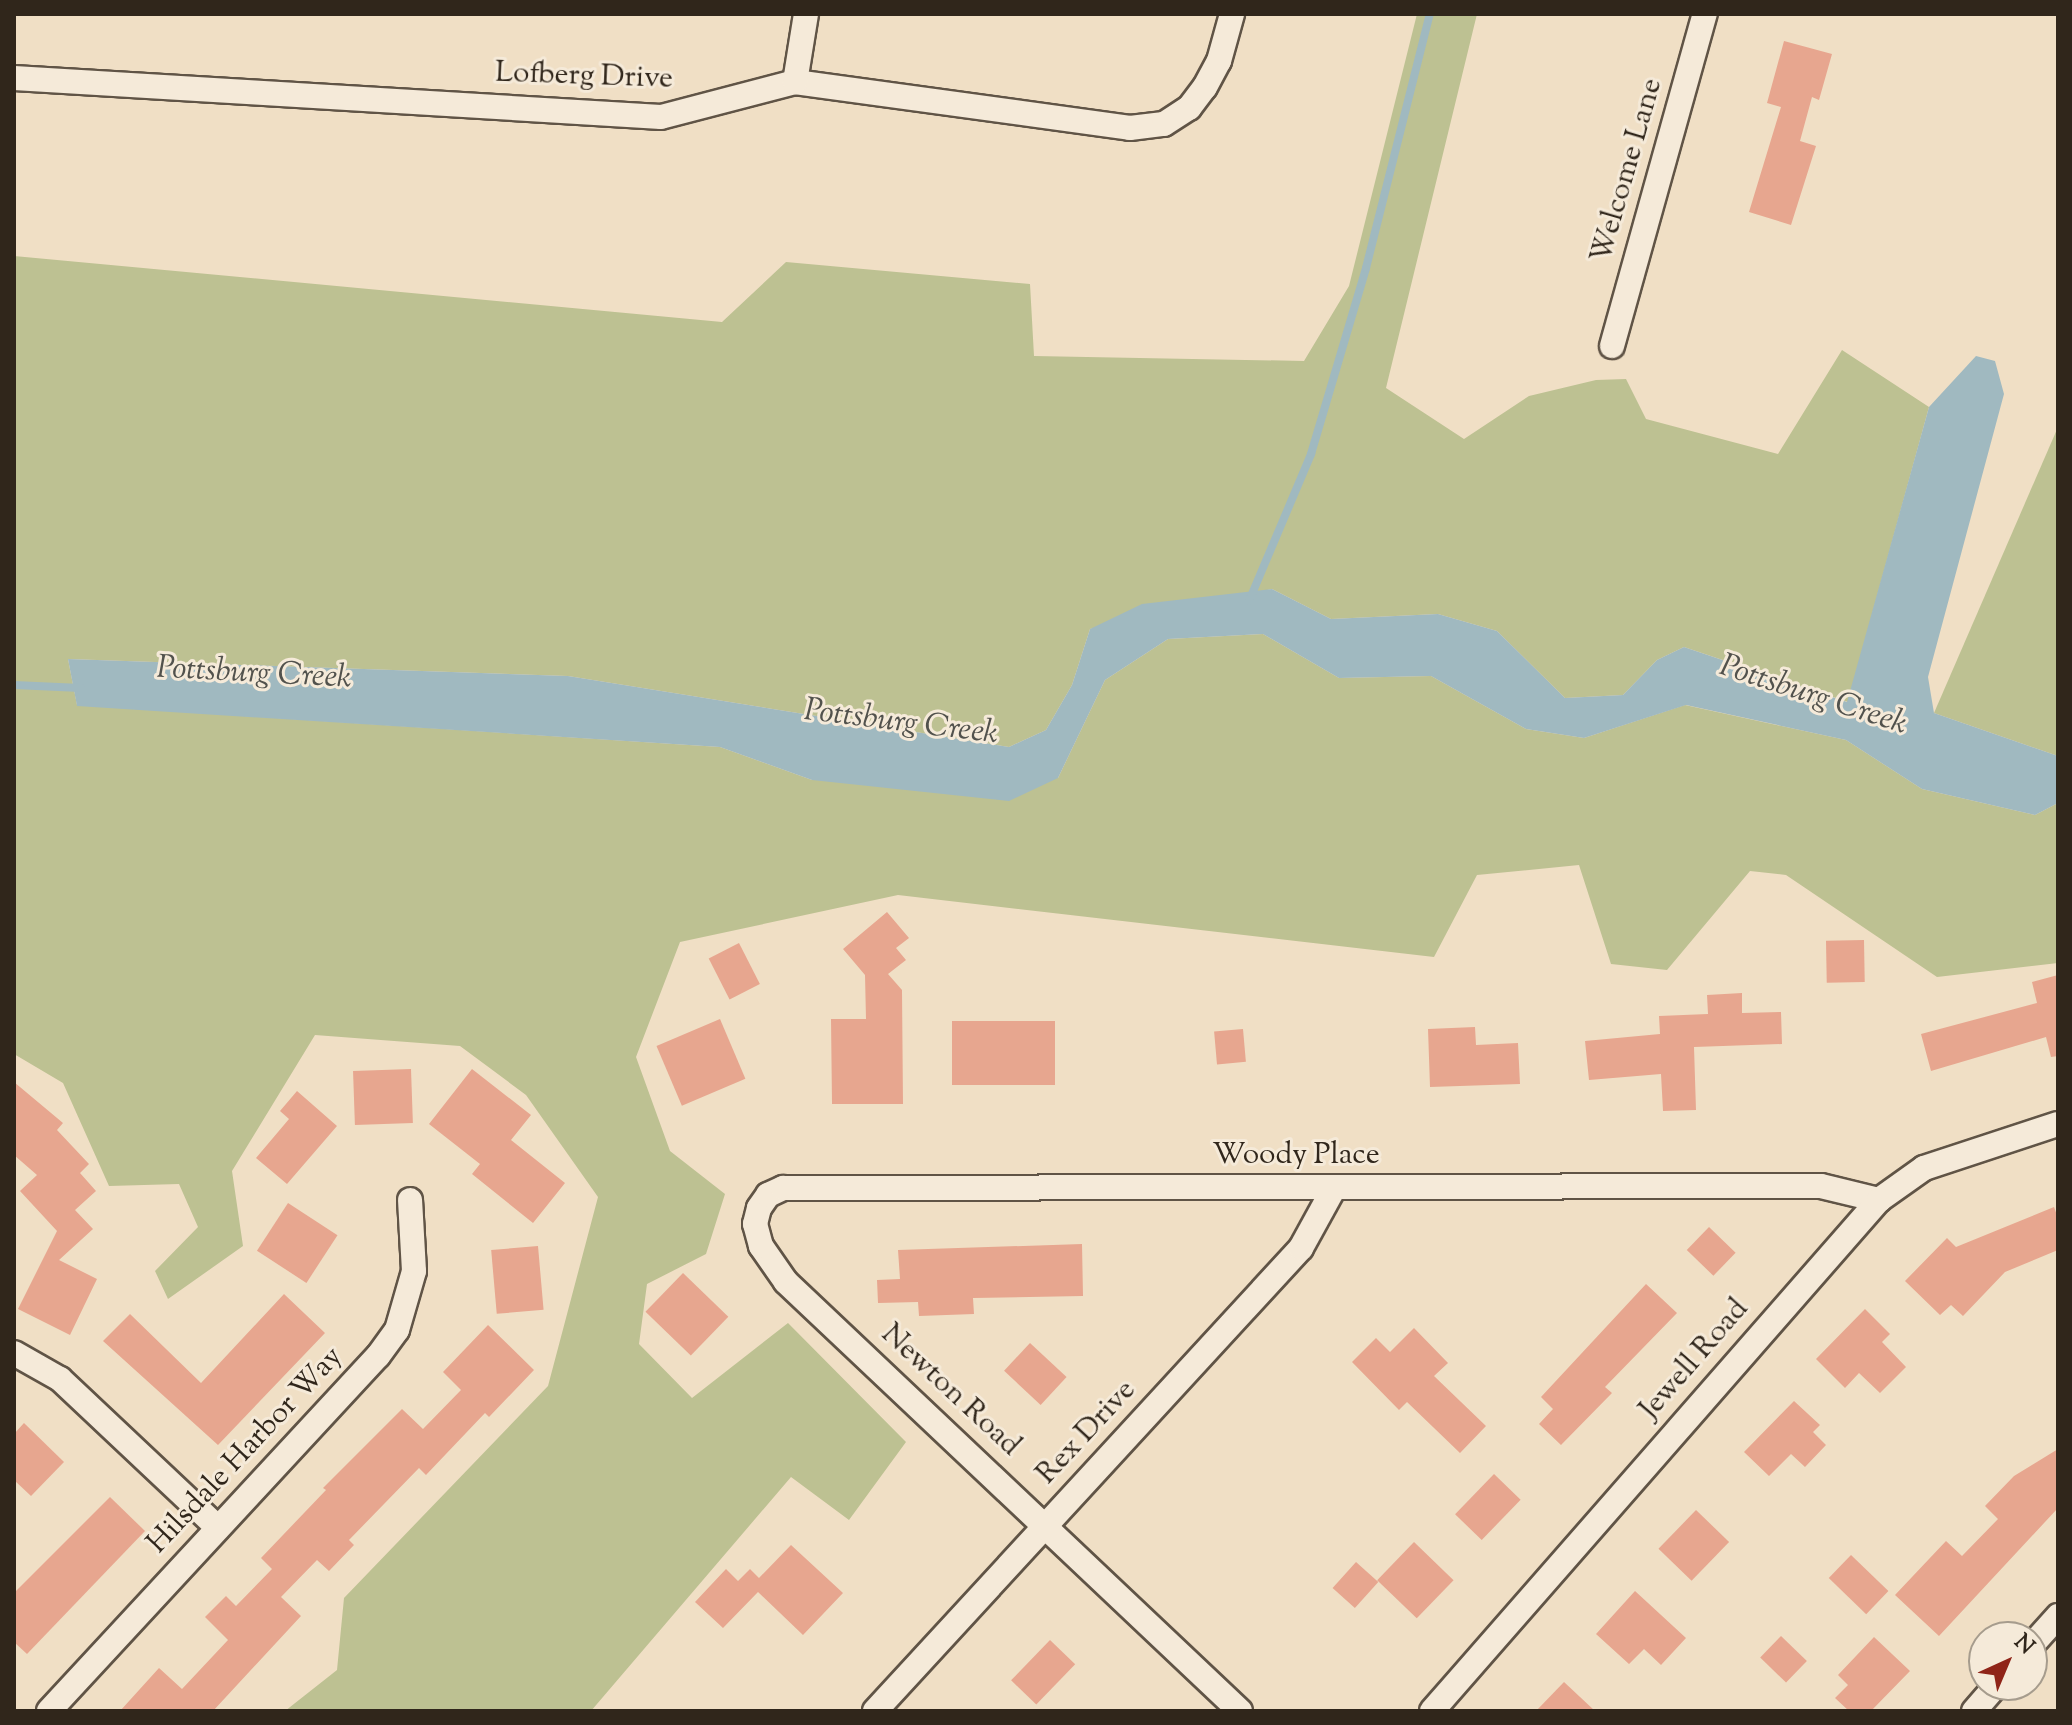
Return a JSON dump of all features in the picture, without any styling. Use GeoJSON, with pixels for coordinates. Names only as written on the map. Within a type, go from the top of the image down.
{"type":"FeatureCollection","features":[{"type":"Feature","properties":{"kind":"street"},"geometry":{"type":"LineString","coordinates":[[795,82],[806,14]]}},
{"type":"Feature","properties":{"kind":"street","name":"Lofberg Drive"},"geometry":{"type":"LineString","coordinates":[[14,78],[661,117],[795,82],[1130,128],[1164,124],[1189,108],[1219,61],[1232,14]]}},
{"type":"Feature","properties":{"kind":"street","name":"Welcome Lane"},"geometry":{"type":"LineString","coordinates":[[1612,346],[1705,14]]}},
{"type":"Feature","properties":{"kind":"street","name":"Jewell Road"},"geometry":{"type":"LineString","coordinates":[[1432,1711],[1879,1200],[1924,1168],[2058,1124]]}},
{"type":"Feature","properties":{"kind":"street","name":"Woody Place"},"geometry":{"type":"LineString","coordinates":[[761,1246],[755,1224],[759,1208],[768,1195],[783,1188],[1821,1186],[1879,1200]]}},
{"type":"Feature","properties":{"kind":"street","name":"Rex Drive"},"geometry":{"type":"LineString","coordinates":[[875,1711],[1301,1248],[1334,1188]]}},
{"type":"Feature","properties":{"kind":"street","name":"Hilsdale Harbor Way"},"geometry":{"type":"LineString","coordinates":[[49,1711],[378,1356],[397,1330],[414,1271],[410,1200]]}},
{"type":"Feature","properties":{"kind":"street","name":"Newton Road"},"geometry":{"type":"LineString","coordinates":[[761,1246],[786,1282],[1240,1711]]}},
{"type":"Feature","properties":{"kind":"street"},"geometry":{"type":"LineString","coordinates":[[14,1353],[60,1379],[218,1528]]}},
{"type":"Feature","properties":{"kind":"green space"},"geometry":{"type":"Polygon","coordinates":[[[1417,14],[1477,14],[1386,388],[1464,439],[1529,396],[1596,380],[1626,379],[1646,419],[1778,454],[1842,350],[1929,407],[1848,702],[1684,647],[1657,660],[1623,695],[1565,698],[1497,631],[1438,614],[1331,619],[1272,589],[1090,629],[1072,685],[1046,730],[1009,747],[568,676],[68,659],[77,705],[720,747],[812,780],[1058,778],[1105,680],[1168,639],[1263,634],[1339,678],[1431,676],[1526,729],[1584,738],[1685,705],[1846,740],[1922,789],[2035,815],[2058,803],[2058,963],[1937,977],[1786,875],[1750,871],[1667,970],[1611,964],[1579,865],[1477,875],[1434,957],[898,895],[680,942],[636,1057],[670,1151],[725,1194],[706,1254],[647,1284],[639,1344],[692,1398],[788,1323],[906,1442],[849,1520],[791,1477],[591,1711],[285,1711],[337,1670],[344,1598],[548,1386],[598,1197],[526,1095],[460,1046],[315,1035],[232,1171],[243,1246],[168,1299],[155,1271],[198,1227],[179,1184],[109,1186],[63,1083],[14,1054],[14,256],[722,322],[786,262],[1030,284],[1034,356],[1304,361],[1349,286],[1417,14]]]}},
{"type":"Feature","properties":{"kind":"green space"},"geometry":{"type":"Polygon","coordinates":[[[2058,427],[2058,756],[1934,713],[2058,427]]]}},
{"type":"Feature","properties":{"kind":"water"},"geometry":{"type":"Polygon","coordinates":[[[1976,356],[1995,361],[2004,394],[1928,677],[1934,713],[2058,756],[2058,803],[2035,815],[1922,789],[1846,740],[1686,705],[1584,738],[1526,729],[1431,676],[1339,678],[1263,634],[1168,639],[1105,680],[1058,778],[1009,801],[812,780],[720,747],[77,706],[68,659],[568,676],[1009,747],[1046,730],[1072,685],[1090,629],[1142,604],[1272,589],[1331,619],[1438,614],[1497,631],[1565,698],[1623,695],[1657,660],[1684,647],[1847,702],[1929,407],[1976,356]]]}},
{"type":"Feature","properties":{"kind":"building"},"geometry":{"type":"Polygon","coordinates":[[[1784,41],[1832,54],[1819,100],[1812,97],[1800,141],[1816,146],[1791,225],[1749,212],[1781,107],[1767,103],[1784,41]]]}},
{"type":"Feature","properties":{"kind":"building"},"geometry":{"type":"Polygon","coordinates":[[[887,912],[909,938],[896,948],[906,960],[888,974],[902,990],[903,1104],[832,1104],[831,1019],[866,1019],[865,975],[843,949],[887,912]]]}},
{"type":"Feature","properties":{"kind":"building"},"geometry":{"type":"Polygon","coordinates":[[[1864,940],[1865,982],[1827,983],[1826,941],[1864,940]]]}},
{"type":"Feature","properties":{"kind":"building"},"geometry":{"type":"Polygon","coordinates":[[[739,943],[760,984],[730,999],[709,958],[739,943]]]}},
{"type":"Feature","properties":{"kind":"building"},"geometry":{"type":"Polygon","coordinates":[[[2058,975],[2058,1056],[2051,1057],[2046,1037],[1931,1071],[1921,1034],[2037,1003],[2032,982],[2058,975]]]}},
{"type":"Feature","properties":{"kind":"building"},"geometry":{"type":"Polygon","coordinates":[[[1742,993],[1742,1013],[1781,1012],[1782,1044],[1694,1047],[1696,1110],[1663,1111],[1661,1074],[1589,1080],[1585,1041],[1660,1034],[1659,1016],[1708,1014],[1707,995],[1742,993]]]}},
{"type":"Feature","properties":{"kind":"building"},"geometry":{"type":"Polygon","coordinates":[[[720,1019],[745,1079],[682,1106],[656,1046],[720,1019]]]}},
{"type":"Feature","properties":{"kind":"building"},"geometry":{"type":"Polygon","coordinates":[[[952,1021],[1055,1021],[1055,1085],[952,1085],[952,1021]]]}},
{"type":"Feature","properties":{"kind":"building"},"geometry":{"type":"Polygon","coordinates":[[[1475,1027],[1476,1045],[1518,1043],[1520,1084],[1430,1087],[1428,1029],[1475,1027]]]}},
{"type":"Feature","properties":{"kind":"building"},"geometry":{"type":"Polygon","coordinates":[[[1243,1029],[1246,1062],[1217,1064],[1214,1032],[1243,1029]]]}},
{"type":"Feature","properties":{"kind":"building"},"geometry":{"type":"Polygon","coordinates":[[[411,1069],[413,1123],[355,1125],[353,1071],[411,1069]]]}},
{"type":"Feature","properties":{"kind":"building"},"geometry":{"type":"Polygon","coordinates":[[[472,1069],[531,1115],[511,1140],[565,1183],[533,1223],[472,1174],[480,1164],[429,1124],[472,1069]]]}},
{"type":"Feature","properties":{"kind":"building"},"geometry":{"type":"Polygon","coordinates":[[[14,1082],[63,1123],[57,1130],[89,1164],[80,1173],[96,1191],[75,1210],[93,1229],[59,1260],[97,1279],[70,1335],[18,1309],[57,1231],[20,1191],[37,1175],[14,1155],[14,1082]]]}},
{"type":"Feature","properties":{"kind":"building"},"geometry":{"type":"Polygon","coordinates":[[[297,1091],[337,1126],[287,1184],[256,1158],[289,1119],[280,1111],[297,1091]]]}},
{"type":"Feature","properties":{"kind":"building"},"geometry":{"type":"Polygon","coordinates":[[[288,1203],[337,1235],[306,1283],[257,1251],[288,1203]]]}},
{"type":"Feature","properties":{"kind":"building"},"geometry":{"type":"Polygon","coordinates":[[[2054,1207],[2058,1218],[2058,1250],[2005,1272],[1963,1316],[1951,1305],[1940,1315],[1905,1281],[1947,1238],[1956,1247],[2054,1207]]]}},
{"type":"Feature","properties":{"kind":"building"},"geometry":{"type":"Polygon","coordinates":[[[1709,1227],[1736,1253],[1713,1276],[1687,1250],[1709,1227]]]}},
{"type":"Feature","properties":{"kind":"building"},"geometry":{"type":"Polygon","coordinates":[[[1082,1244],[1083,1296],[973,1298],[974,1314],[919,1316],[918,1302],[878,1303],[877,1280],[900,1279],[898,1250],[1082,1244]]]}},
{"type":"Feature","properties":{"kind":"building"},"geometry":{"type":"Polygon","coordinates":[[[538,1246],[544,1310],[497,1314],[491,1250],[538,1246]]]}},
{"type":"Feature","properties":{"kind":"building"},"geometry":{"type":"Polygon","coordinates":[[[683,1273],[728,1317],[691,1356],[645,1312],[683,1273]]]}},
{"type":"Feature","properties":{"kind":"building"},"geometry":{"type":"Polygon","coordinates":[[[1646,1284],[1677,1313],[1605,1387],[1612,1393],[1561,1445],[1539,1424],[1553,1409],[1541,1397],[1646,1284]]]}},
{"type":"Feature","properties":{"kind":"building"},"geometry":{"type":"Polygon","coordinates":[[[284,1294],[325,1333],[218,1445],[103,1341],[130,1314],[201,1383],[284,1294]]]}},
{"type":"Feature","properties":{"kind":"building"},"geometry":{"type":"Polygon","coordinates":[[[1865,1309],[1890,1334],[1882,1342],[1906,1367],[1880,1393],[1859,1373],[1845,1388],[1816,1359],[1865,1309]]]}},
{"type":"Feature","properties":{"kind":"building"},"geometry":{"type":"Polygon","coordinates":[[[488,1325],[534,1370],[489,1417],[485,1413],[426,1475],[419,1468],[349,1540],[354,1545],[329,1571],[317,1560],[281,1597],[301,1616],[213,1711],[120,1711],[159,1668],[182,1689],[228,1640],[205,1617],[226,1596],[236,1606],[272,1569],[261,1558],[326,1490],[323,1488],[402,1409],[423,1429],[461,1390],[443,1372],[488,1325]]]}},
{"type":"Feature","properties":{"kind":"building"},"geometry":{"type":"Polygon","coordinates":[[[1414,1328],[1448,1363],[1434,1376],[1486,1426],[1460,1453],[1407,1402],[1399,1410],[1352,1362],[1376,1338],[1390,1352],[1414,1328]]]}},
{"type":"Feature","properties":{"kind":"building"},"geometry":{"type":"Polygon","coordinates":[[[1030,1343],[1067,1377],[1041,1405],[1004,1371],[1030,1343]]]}},
{"type":"Feature","properties":{"kind":"building"},"geometry":{"type":"Polygon","coordinates":[[[1794,1401],[1820,1425],[1813,1432],[1826,1445],[1805,1467],[1791,1454],[1769,1476],[1744,1452],[1794,1401]]]}},
{"type":"Feature","properties":{"kind":"building"},"geometry":{"type":"Polygon","coordinates":[[[24,1423],[64,1462],[31,1496],[14,1480],[14,1434],[24,1423]]]}},
{"type":"Feature","properties":{"kind":"building"},"geometry":{"type":"Polygon","coordinates":[[[2058,1449],[2058,1508],[1939,1636],[1895,1595],[1946,1541],[1962,1556],[1998,1519],[1985,1506],[2014,1476],[2058,1449]]]}},
{"type":"Feature","properties":{"kind":"building"},"geometry":{"type":"Polygon","coordinates":[[[1494,1474],[1521,1500],[1482,1540],[1455,1514],[1494,1474]]]}},
{"type":"Feature","properties":{"kind":"building"},"geometry":{"type":"Polygon","coordinates":[[[110,1497],[145,1531],[27,1654],[14,1642],[14,1593],[110,1497]]]}},
{"type":"Feature","properties":{"kind":"building"},"geometry":{"type":"Polygon","coordinates":[[[1696,1510],[1729,1542],[1692,1581],[1658,1549],[1696,1510]]]}},
{"type":"Feature","properties":{"kind":"building"},"geometry":{"type":"Polygon","coordinates":[[[1414,1542],[1454,1580],[1417,1618],[1377,1580],[1414,1542]]]}},
{"type":"Feature","properties":{"kind":"building"},"geometry":{"type":"Polygon","coordinates":[[[791,1545],[843,1593],[803,1635],[758,1592],[723,1628],[695,1602],[726,1569],[738,1581],[750,1569],[759,1578],[791,1545]]]}},
{"type":"Feature","properties":{"kind":"building"},"geometry":{"type":"Polygon","coordinates":[[[1851,1555],[1888,1591],[1866,1614],[1829,1578],[1851,1555]]]}},
{"type":"Feature","properties":{"kind":"building"},"geometry":{"type":"Polygon","coordinates":[[[1356,1562],[1378,1582],[1355,1608],[1333,1588],[1356,1562]]]}},
{"type":"Feature","properties":{"kind":"building"},"geometry":{"type":"Polygon","coordinates":[[[1635,1591],[1686,1638],[1661,1665],[1644,1649],[1629,1664],[1596,1634],[1635,1591]]]}},
{"type":"Feature","properties":{"kind":"building"},"geometry":{"type":"Polygon","coordinates":[[[1781,1636],[1807,1661],[1786,1683],[1760,1658],[1781,1636]]]}},
{"type":"Feature","properties":{"kind":"building"},"geometry":{"type":"Polygon","coordinates":[[[1874,1637],[1910,1671],[1871,1711],[1849,1711],[1835,1698],[1848,1685],[1838,1675],[1874,1637]]]}},
{"type":"Feature","properties":{"kind":"building"},"geometry":{"type":"Polygon","coordinates":[[[1050,1640],[1075,1664],[1036,1705],[1011,1680],[1050,1640]]]}},
{"type":"Feature","properties":{"kind":"building"},"geometry":{"type":"Polygon","coordinates":[[[1564,1682],[1595,1711],[1536,1711],[1564,1682]]]}},
{"type":"Feature","properties":{"kind":"waterway"},"geometry":{"type":"LineString","coordinates":[[1249,601],[1311,454],[1366,268],[1430,14]]}},
{"type":"Feature","properties":{"kind":"waterway","name":"Pottsburg Creek"},"geometry":{"type":"LineString","coordinates":[[14,685],[81,688]]}}]}
